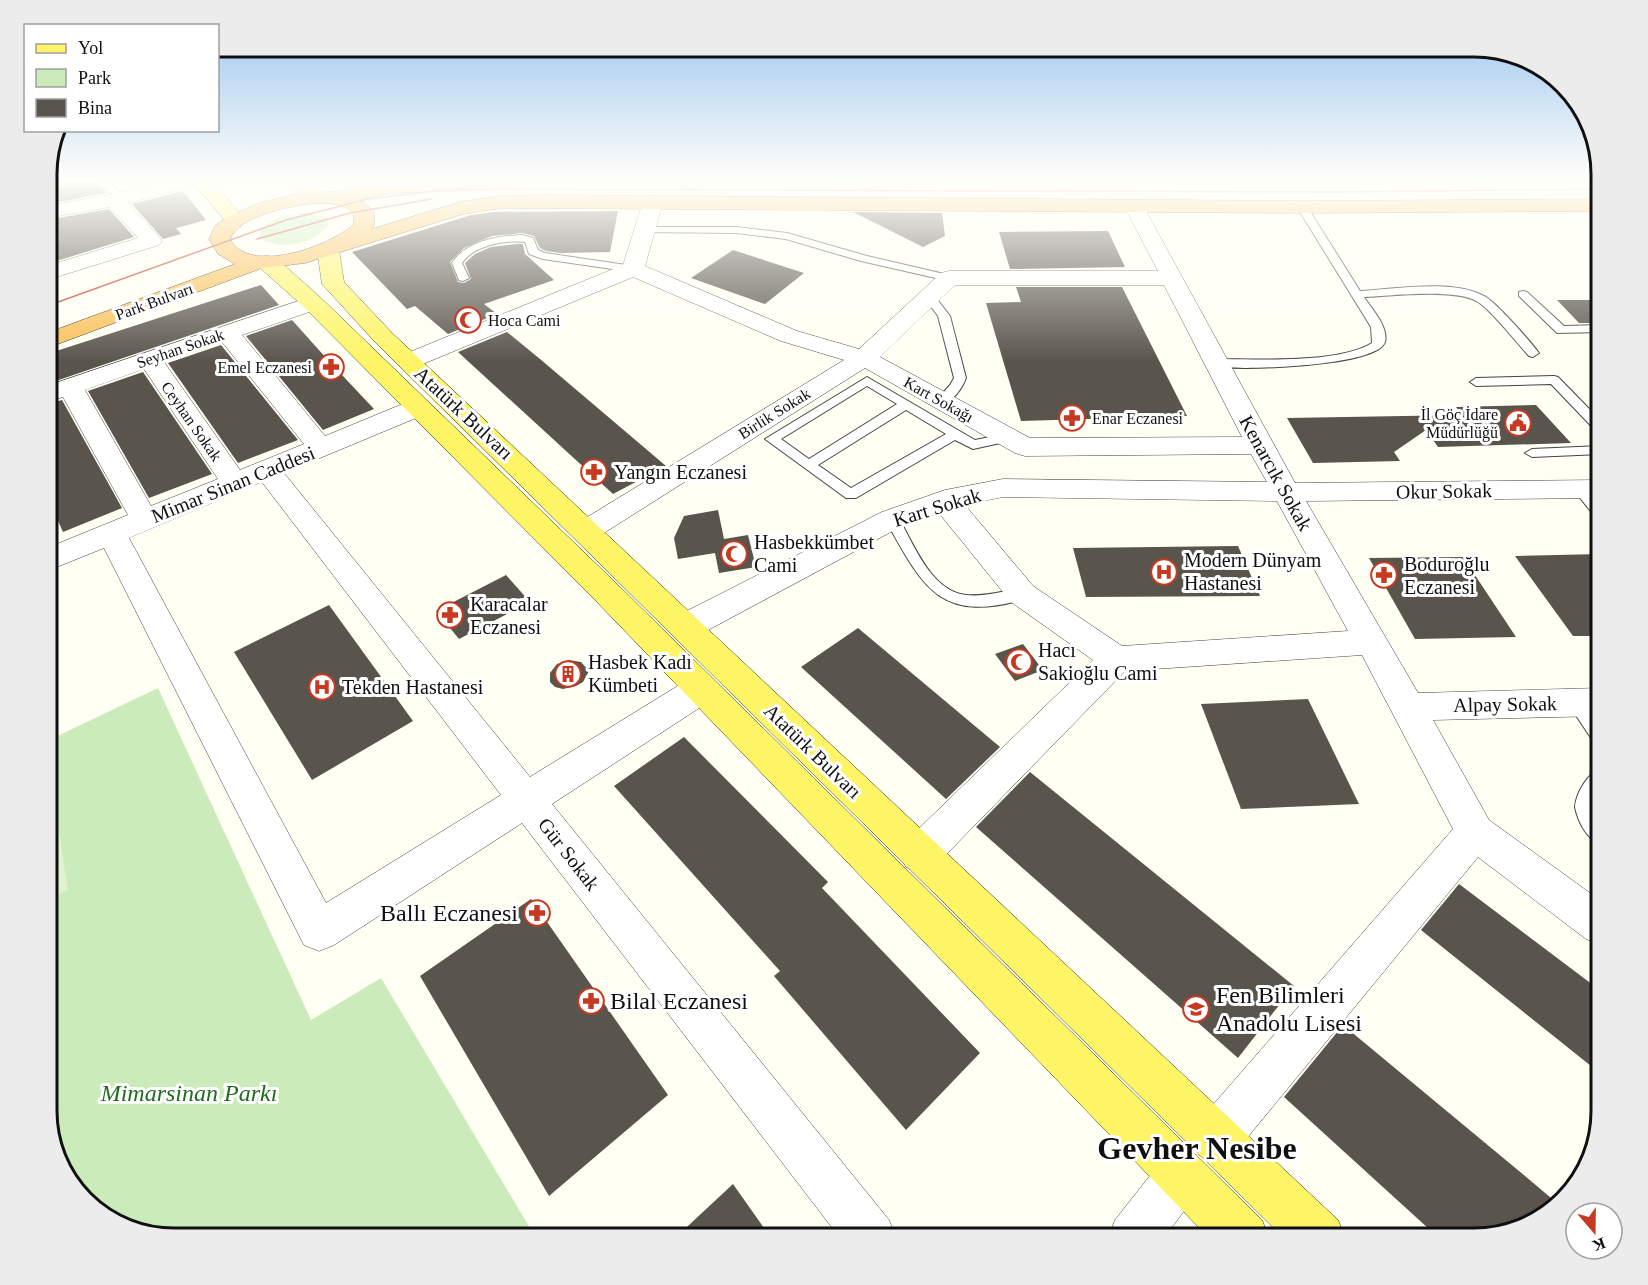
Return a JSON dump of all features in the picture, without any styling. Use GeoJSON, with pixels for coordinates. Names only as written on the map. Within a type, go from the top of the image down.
{"type":"FeatureCollection","features":[{"type":"Feature","properties":{"kind":"highway"},"geometry":{"type":"LineString","coordinates":[[222,242],[225,250],[241,258],[264,261],[298,259],[351,242]]}},
{"type":"Feature","properties":{"kind":"highway"},"geometry":{"type":"LineString","coordinates":[[335,247],[343,242]]}},
{"type":"Feature","properties":{"kind":"highway","name":"Park Bulvarı"},"geometry":{"type":"LineString","coordinates":[[57,323],[225,250]]}},
{"type":"Feature","properties":{"kind":"highway","name":"Park Bulvarı"},"geometry":{"type":"LineString","coordinates":[[57,337],[264,261]]}},
{"type":"Feature","properties":{"kind":"main road","name":"Atatürk Bulvarı"},"geometry":{"type":"LineString","coordinates":[[335,247],[333,284],[409,361],[1309,1228]]}},
{"type":"Feature","properties":{"kind":"main road","name":"Atatürk Bulvarı"},"geometry":{"type":"LineString","coordinates":[[264,261],[313,303],[701,689],[1233,1228]]}},
{"type":"Feature","properties":{"kind":"street"},"geometry":{"type":"LineString","coordinates":[[57,270],[149,242]]}},
{"type":"Feature","properties":{"kind":"street"},"geometry":{"type":"LineString","coordinates":[[409,361],[633,269],[641,242]]}},
{"type":"Feature","properties":{"kind":"street","name":"Kenarcık Sokak"},"geometry":{"type":"LineString","coordinates":[[1153,242],[1260,445],[1408,707],[1475,832]]}},
{"type":"Feature","properties":{"kind":"street","name":"Kart Sokağı"},"geometry":{"type":"LineString","coordinates":[[633,269],[789,336],[864,358],[1025,447],[1260,445]]}},
{"type":"Feature","properties":{"kind":"street"},"geometry":{"type":"LineString","coordinates":[[949,278],[1172,278]]}},
{"type":"Feature","properties":{"kind":"street","name":"Birlik Sokak"},"geometry":{"type":"LineString","coordinates":[[586,531],[864,358],[949,278]]}},
{"type":"Feature","properties":{"kind":"street","name":"Seyhan Sokak"},"geometry":{"type":"LineString","coordinates":[[58,390],[313,303]]}},
{"type":"Feature","properties":{"kind":"street"},"geometry":{"type":"LineString","coordinates":[[227,332],[321,448]]}},
{"type":"Feature","properties":{"kind":"street","name":"Ceyhan Sokak"},"geometry":{"type":"LineString","coordinates":[[149,359],[251,476]]}},
{"type":"Feature","properties":{"kind":"street"},"geometry":{"type":"LineString","coordinates":[[58,390],[145,520]]}},
{"type":"Feature","properties":{"kind":"street","name":"Mimar Sinan Caddesi"},"geometry":{"type":"LineString","coordinates":[[57,557],[418,407]]}},
{"type":"Feature","properties":{"kind":"street","name":"Gür Sokak"},"geometry":{"type":"LineString","coordinates":[[251,476],[526,799],[862,1228]]}},
{"type":"Feature","properties":{"kind":"street","name":"Kart Sokak"},"geometry":{"type":"LineString","coordinates":[[685,627],[892,519],[945,500],[1003,488],[1287,492]]}},
{"type":"Feature","properties":{"kind":"street","name":"Okur Sokak"},"geometry":{"type":"LineString","coordinates":[[1287,492],[1591,489]]}},
{"type":"Feature","properties":{"kind":"street"},"geometry":{"type":"LineString","coordinates":[[945,500],[1022,594],[1116,659],[1370,642]]}},
{"type":"Feature","properties":{"kind":"street"},"geometry":{"type":"LineString","coordinates":[[112,534],[319,931],[701,689]]}},
{"type":"Feature","properties":{"kind":"street"},"geometry":{"type":"LineString","coordinates":[[920,854],[1116,659]]}},
{"type":"Feature","properties":{"kind":"street","name":"Alpay Sokak"},"geometry":{"type":"LineString","coordinates":[[1408,707],[1589,702]]}},
{"type":"Feature","properties":{"kind":"street"},"geometry":{"type":"LineString","coordinates":[[1216,1138],[1475,832],[1591,917]]}},
{"type":"Feature","properties":{"kind":"street"},"geometry":{"type":"LineString","coordinates":[[1141,1228],[1181,1175]]}},
{"type":"Feature","properties":{"kind":"lane"},"geometry":{"type":"LineString","coordinates":[[463,278],[457,263],[461,255],[497,242]]}},
{"type":"Feature","properties":{"kind":"lane"},"geometry":{"type":"LineString","coordinates":[[530,242],[533,252],[543,256],[633,269]]}},
{"type":"Feature","properties":{"kind":"lane"},"geometry":{"type":"LineString","coordinates":[[807,242],[865,259],[949,278]]}},
{"type":"Feature","properties":{"kind":"lane"},"geometry":{"type":"LineString","coordinates":[[1216,363],[1338,359],[1359,356],[1370,351],[1379,340],[1377,327],[1327,242]]}},
{"type":"Feature","properties":{"kind":"lane"},"geometry":{"type":"LineString","coordinates":[[1359,294],[1456,292],[1474,295],[1482,299],[1533,352]]}},
{"type":"Feature","properties":{"kind":"lane"},"geometry":{"type":"LineString","coordinates":[[1523,294],[1561,330],[1591,329]]}},
{"type":"Feature","properties":{"kind":"lane"},"geometry":{"type":"LineString","coordinates":[[928,296],[939,309],[946,324],[960,378],[956,387],[942,401]]}},
{"type":"Feature","properties":{"kind":"lane"},"geometry":{"type":"LineString","coordinates":[[1476,382],[1554,380],[1591,417]]}},
{"type":"Feature","properties":{"kind":"lane"},"geometry":{"type":"LineString","coordinates":[[956,434],[852,495],[772,439],[867,381],[956,434],[973,445],[1009,437]]}},
{"type":"Feature","properties":{"kind":"lane"},"geometry":{"type":"LineString","coordinates":[[808,465],[906,404]]}},
{"type":"Feature","properties":{"kind":"lane"},"geometry":{"type":"LineString","coordinates":[[1532,453],[1591,450]]}},
{"type":"Feature","properties":{"kind":"lane"},"geometry":{"type":"LineString","coordinates":[[892,519],[932,585],[945,595],[965,601],[1022,594]]}},
{"type":"Feature","properties":{"kind":"lane"},"geometry":{"type":"LineString","coordinates":[[1591,792],[1587,795],[1584,806],[1587,818],[1591,823]]}},
{"type":"Feature","properties":{"kind":"green space"},"geometry":{"type":"Polygon","coordinates":[[[270,242],[300,242],[286,245],[270,242]]]}},
{"type":"Feature","properties":{"kind":"green space","name":"Mimarsinan Parkı"},"geometry":{"type":"Polygon","coordinates":[[[158,688],[311,1020],[381,978],[530,1228],[166,1228],[129,1219],[103,1204],[86,1188],[66,1156],[57,1119],[57,736],[158,688]]]}},
{"type":"Feature","properties":{"kind":"green space"},"geometry":{"type":"Polygon","coordinates":[[[57,818],[68,890],[57,895],[57,818]]]}},
{"type":"Feature","properties":{"kind":"building"},"geometry":{"type":"Polygon","coordinates":[[[57,242],[118,242],[57,261],[57,242]]]}},
{"type":"Feature","properties":{"kind":"building"},"geometry":{"type":"Polygon","coordinates":[[[384,242],[478,242],[464,248],[450,262],[458,282],[464,283],[471,279],[465,263],[475,254],[491,247],[523,244],[525,254],[554,280],[484,304],[497,314],[448,334],[415,306],[407,309],[352,252],[384,242]]]}},
{"type":"Feature","properties":{"kind":"building"},"geometry":{"type":"Polygon","coordinates":[[[537,242],[612,242],[610,252],[560,253],[540,248],[537,242]]]}},
{"type":"Feature","properties":{"kind":"building"},"geometry":{"type":"Polygon","coordinates":[[[913,242],[933,242],[923,247],[913,242]]]}},
{"type":"Feature","properties":{"kind":"building"},"geometry":{"type":"Polygon","coordinates":[[[1002,242],[1113,242],[1125,267],[1010,269],[1002,242]]]}},
{"type":"Feature","properties":{"kind":"building"},"geometry":{"type":"Polygon","coordinates":[[[733,250],[804,273],[765,304],[691,278],[733,250]]]}},
{"type":"Feature","properties":{"kind":"building"},"geometry":{"type":"Polygon","coordinates":[[[261,285],[279,305],[57,381],[57,351],[261,285]]]}},
{"type":"Feature","properties":{"kind":"building"},"geometry":{"type":"Polygon","coordinates":[[[1016,287],[1122,287],[1187,416],[1021,421],[986,303],[1021,302],[1016,287]]]}},
{"type":"Feature","properties":{"kind":"building"},"geometry":{"type":"Polygon","coordinates":[[[1557,300],[1591,300],[1591,323],[1579,323],[1557,300]]]}},
{"type":"Feature","properties":{"kind":"building"},"geometry":{"type":"Polygon","coordinates":[[[292,320],[374,409],[323,430],[246,336],[292,320]]]}},
{"type":"Feature","properties":{"kind":"building"},"geometry":{"type":"Polygon","coordinates":[[[507,332],[666,466],[613,494],[458,352],[507,332]]]}},
{"type":"Feature","properties":{"kind":"building"},"geometry":{"type":"Polygon","coordinates":[[[221,345],[298,440],[238,463],[168,363],[221,345]]]}},
{"type":"Feature","properties":{"kind":"building"},"geometry":{"type":"Polygon","coordinates":[[[143,372],[212,474],[149,498],[88,391],[143,372]]]}},
{"type":"Feature","properties":{"kind":"building"},"geometry":{"type":"Polygon","coordinates":[[[62,400],[122,508],[63,532],[57,518],[57,401],[62,400]]]}},
{"type":"Feature","properties":{"kind":"building"},"geometry":{"type":"Polygon","coordinates":[[[1536,405],[1571,443],[1438,447],[1426,430],[1394,452],[1400,461],[1313,463],[1287,418],[1462,415],[1456,407],[1536,405]]]}},
{"type":"Feature","properties":{"kind":"building"},"geometry":{"type":"Polygon","coordinates":[[[718,510],[724,539],[748,535],[756,567],[719,573],[715,553],[678,559],[674,538],[684,516],[718,510]]]}},
{"type":"Feature","properties":{"kind":"building","name":"Modern Dünyam Hastanesi"},"geometry":{"type":"Polygon","coordinates":[[[1238,546],[1260,596],[1086,597],[1073,548],[1238,546]]]}},
{"type":"Feature","properties":{"kind":"building"},"geometry":{"type":"Polygon","coordinates":[[[1591,554],[1591,636],[1573,636],[1515,556],[1591,554]]]}},
{"type":"Feature","properties":{"kind":"building"},"geometry":{"type":"Polygon","coordinates":[[[1463,557],[1516,637],[1415,639],[1369,558],[1463,557]]]}},
{"type":"Feature","properties":{"kind":"building"},"geometry":{"type":"Polygon","coordinates":[[[506,575],[530,602],[459,639],[436,611],[506,575]]]}},
{"type":"Feature","properties":{"kind":"building","name":"Tekden Hastanesi"},"geometry":{"type":"Polygon","coordinates":[[[329,605],[413,721],[312,780],[234,652],[329,605]]]}},
{"type":"Feature","properties":{"kind":"building"},"geometry":{"type":"Polygon","coordinates":[[[858,628],[1000,747],[946,799],[801,667],[858,628]]]}},
{"type":"Feature","properties":{"kind":"building","name":"Hacı Sakioğlu Cami"},"geometry":{"type":"Polygon","coordinates":[[[1023,644],[1043,670],[1015,681],[995,654],[1023,644]]]}},
{"type":"Feature","properties":{"kind":"building","name":"Hasbek Kadı Kümbeti"},"geometry":{"type":"Polygon","coordinates":[[[569,660],[581,662],[589,671],[583,682],[576,686],[563,689],[555,687],[550,682],[550,673],[557,664],[569,660]]]}},
{"type":"Feature","properties":{"kind":"building"},"geometry":{"type":"Polygon","coordinates":[[[1308,699],[1359,804],[1241,809],[1201,704],[1308,699]]]}},
{"type":"Feature","properties":{"kind":"building"},"geometry":{"type":"Polygon","coordinates":[[[684,737],[828,882],[822,888],[980,1053],[906,1130],[774,976],[780,971],[614,786],[684,737]]]}},
{"type":"Feature","properties":{"kind":"building"},"geometry":{"type":"Polygon","coordinates":[[[1030,772],[1294,986],[1238,1058],[976,827],[1030,772]]]}},
{"type":"Feature","properties":{"kind":"building"},"geometry":{"type":"Polygon","coordinates":[[[1459,884],[1591,983],[1591,1066],[1421,930],[1459,884]]]}},
{"type":"Feature","properties":{"kind":"building"},"geometry":{"type":"Polygon","coordinates":[[[531,899],[668,1095],[549,1196],[420,976],[531,899]]]}},
{"type":"Feature","properties":{"kind":"building"},"geometry":{"type":"Polygon","coordinates":[[[1343,1025],[1552,1199],[1526,1216],[1497,1226],[1428,1228],[1284,1097],[1343,1025]]]}},
{"type":"Feature","properties":{"kind":"building"},"geometry":{"type":"Polygon","coordinates":[[[733,1184],[764,1228],[686,1228],[733,1184]]]}},
{"type":"Feature","properties":{"kind":"tram line"},"geometry":{"type":"LineString","coordinates":[[57,302],[225,242]]}},
{"type":"Feature","properties":{"kind":"place","name":"Hoca Cami"},"geometry":{"type":"Point","coordinates":[468,320]}},
{"type":"Feature","properties":{"kind":"place","name":"Emel Eczanesi"},"geometry":{"type":"Point","coordinates":[331,367]}},
{"type":"Feature","properties":{"kind":"place","name":"Enar Eczanesi"},"geometry":{"type":"Point","coordinates":[1072,418]}},
{"type":"Feature","properties":{"kind":"place","name":"İl Göç İdare Müdürlüğü"},"geometry":{"type":"Point","coordinates":[1518,423]}},
{"type":"Feature","properties":{"kind":"place","name":"Yangın Eczanesi"},"geometry":{"type":"Point","coordinates":[594,472]}},
{"type":"Feature","properties":{"kind":"place","name":"Hasbekkümbet Cami"},"geometry":{"type":"Point","coordinates":[734,554]}},
{"type":"Feature","properties":{"kind":"place","name":"Modern Dünyam Hastanesi"},"geometry":{"type":"Point","coordinates":[1164,572]}},
{"type":"Feature","properties":{"kind":"place","name":"Boduroğlu Eczanesi"},"geometry":{"type":"Point","coordinates":[1384,575]}},
{"type":"Feature","properties":{"kind":"place","name":"Karacalar Eczanesi"},"geometry":{"type":"Point","coordinates":[450,615]}},
{"type":"Feature","properties":{"kind":"place","name":"Hacı Sakioğlu Cami"},"geometry":{"type":"Point","coordinates":[1019,662]}},
{"type":"Feature","properties":{"kind":"place","name":"Hasbek Kadı Kümbeti"},"geometry":{"type":"Point","coordinates":[568,674]}},
{"type":"Feature","properties":{"kind":"place","name":"Tekden Hastanesi"},"geometry":{"type":"Point","coordinates":[322,687]}},
{"type":"Feature","properties":{"kind":"place","name":"Ballı Eczanesi"},"geometry":{"type":"Point","coordinates":[537,913]}},
{"type":"Feature","properties":{"kind":"place","name":"Bilal Eczanesi"},"geometry":{"type":"Point","coordinates":[591,1001]}},
{"type":"Feature","properties":{"kind":"place","name":"Fen Bilimleri Anadolu Lisesi"},"geometry":{"type":"Point","coordinates":[1196,1009]}},
{"type":"Feature","properties":{"kind":"district","name":"Gevher Nesibe"},"geometry":{"type":"Point","coordinates":[1197,1148]}}]}
